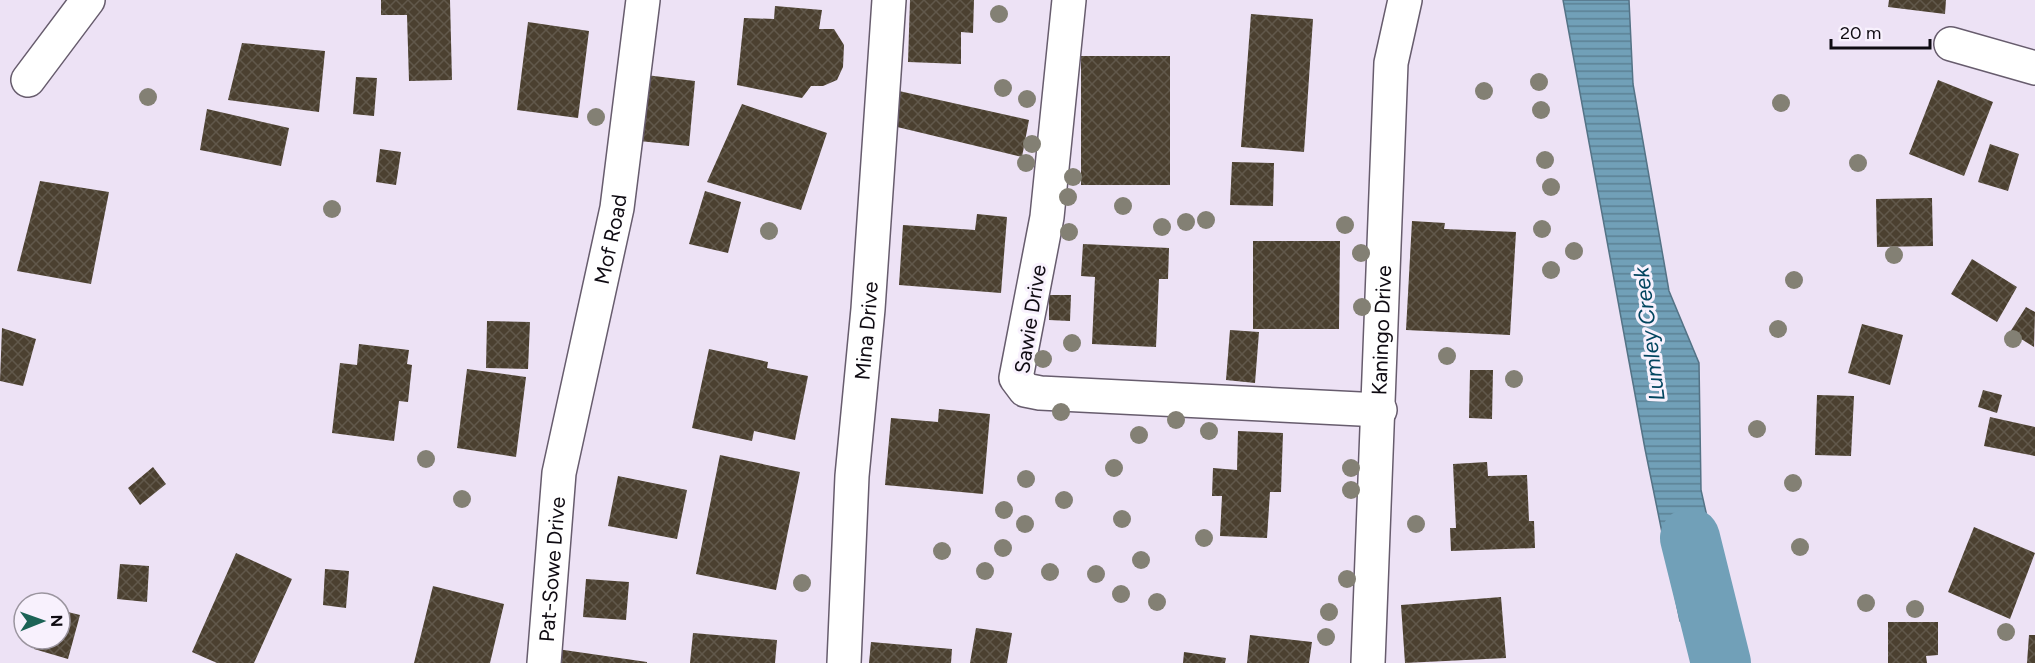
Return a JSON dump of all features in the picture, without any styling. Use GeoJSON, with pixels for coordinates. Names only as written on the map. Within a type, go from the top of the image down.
{"type":"FeatureCollection","features":[{"type":"Feature","properties":{"kind":"street"},"geometry":{"type":"LineString","coordinates":[[28,80],[88,0]]}},
{"type":"Feature","properties":{"kind":"street","name":"Mof Road"},"geometry":{"type":"LineString","coordinates":[[559,473],[617,208],[644,0]]}},
{"type":"Feature","properties":{"kind":"street","name":"Mina Drive"},"geometry":{"type":"LineString","coordinates":[[844,663],[852,476],[868,309],[888,0]]}},
{"type":"Feature","properties":{"kind":"street","name":"Sawie Drive"},"geometry":{"type":"LineString","coordinates":[[1069,0],[1047,217],[1016,378],[1025,390],[1040,393],[1380,410]]}},
{"type":"Feature","properties":{"kind":"street","name":"Kaningo Drive"},"geometry":{"type":"LineString","coordinates":[[1368,663],[1380,410],[1391,63],[1405,0]]}},
{"type":"Feature","properties":{"kind":"street"},"geometry":{"type":"LineString","coordinates":[[1951,44],[2035,69]]}},
{"type":"Feature","properties":{"kind":"street","name":"Pat-Sowe Drive"},"geometry":{"type":"LineString","coordinates":[[544,663],[559,473]]}},
{"type":"Feature","properties":{"kind":"water"},"geometry":{"type":"Polygon","coordinates":[[[1563,0],[1629,0],[1633,84],[1669,291],[1699,363],[1701,490],[1729,614],[1680,621],[1645,449],[1563,0]]]}},
{"type":"Feature","properties":{"kind":"building"},"geometry":{"type":"Polygon","coordinates":[[[381,0],[450,0],[452,80],[409,81],[407,15],[381,15],[381,0]]]}},
{"type":"Feature","properties":{"kind":"building"},"geometry":{"type":"Polygon","coordinates":[[[910,0],[974,0],[973,33],[961,32],[961,64],[908,62],[910,0]]]}},
{"type":"Feature","properties":{"kind":"building"},"geometry":{"type":"Polygon","coordinates":[[[1889,0],[1946,0],[1945,14],[1888,7],[1889,0]]]}},
{"type":"Feature","properties":{"kind":"building"},"geometry":{"type":"Polygon","coordinates":[[[775,6],[822,10],[819,29],[834,29],[844,45],[843,67],[837,80],[823,86],[811,86],[802,98],[737,85],[744,18],[774,19],[775,6]]]}},
{"type":"Feature","properties":{"kind":"building"},"geometry":{"type":"Polygon","coordinates":[[[1251,14],[1313,19],[1304,152],[1241,147],[1251,14]]]}},
{"type":"Feature","properties":{"kind":"building"},"geometry":{"type":"Polygon","coordinates":[[[528,22],[589,31],[578,118],[517,110],[528,22]]]}},
{"type":"Feature","properties":{"kind":"building"},"geometry":{"type":"Polygon","coordinates":[[[242,43],[325,51],[319,112],[228,100],[242,43]]]}},
{"type":"Feature","properties":{"kind":"building"},"geometry":{"type":"Polygon","coordinates":[[[1081,56],[1170,56],[1170,185],[1081,185],[1081,56]]]}},
{"type":"Feature","properties":{"kind":"building"},"geometry":{"type":"Polygon","coordinates":[[[646,75],[695,81],[689,146],[639,141],[646,75]]]}},
{"type":"Feature","properties":{"kind":"building"},"geometry":{"type":"Polygon","coordinates":[[[356,77],[377,78],[374,116],[353,114],[356,77]]]}},
{"type":"Feature","properties":{"kind":"building"},"geometry":{"type":"Polygon","coordinates":[[[1938,80],[1993,102],[1964,176],[1909,154],[1938,80]]]}},
{"type":"Feature","properties":{"kind":"building"},"geometry":{"type":"Polygon","coordinates":[[[899,91],[1029,120],[1022,157],[893,126],[899,91]]]}},
{"type":"Feature","properties":{"kind":"building"},"geometry":{"type":"Polygon","coordinates":[[[742,104],[827,133],[801,210],[707,182],[742,104]]]}},
{"type":"Feature","properties":{"kind":"building"},"geometry":{"type":"Polygon","coordinates":[[[207,109],[289,128],[281,166],[200,150],[207,109]]]}},
{"type":"Feature","properties":{"kind":"building"},"geometry":{"type":"Polygon","coordinates":[[[1990,144],[2019,154],[2008,191],[1978,182],[1990,144]]]}},
{"type":"Feature","properties":{"kind":"building"},"geometry":{"type":"Polygon","coordinates":[[[380,149],[401,152],[396,185],[376,182],[380,149]]]}},
{"type":"Feature","properties":{"kind":"building"},"geometry":{"type":"Polygon","coordinates":[[[1232,162],[1274,163],[1273,206],[1230,205],[1232,162]]]}},
{"type":"Feature","properties":{"kind":"building"},"geometry":{"type":"Polygon","coordinates":[[[40,181],[109,192],[91,284],[17,271],[40,181]]]}},
{"type":"Feature","properties":{"kind":"building"},"geometry":{"type":"Polygon","coordinates":[[[705,191],[741,202],[728,253],[689,244],[705,191]]]}},
{"type":"Feature","properties":{"kind":"building"},"geometry":{"type":"Polygon","coordinates":[[[1932,198],[1933,246],[1877,247],[1876,199],[1932,198]]]}},
{"type":"Feature","properties":{"kind":"building"},"geometry":{"type":"Polygon","coordinates":[[[977,214],[1007,217],[1001,293],[899,285],[903,225],[975,230],[977,214]]]}},
{"type":"Feature","properties":{"kind":"building"},"geometry":{"type":"Polygon","coordinates":[[[1412,221],[1445,223],[1444,229],[1516,232],[1510,335],[1406,330],[1412,221]]]}},
{"type":"Feature","properties":{"kind":"building"},"geometry":{"type":"Polygon","coordinates":[[[1253,241],[1340,241],[1339,329],[1253,329],[1253,241]]]}},
{"type":"Feature","properties":{"kind":"building"},"geometry":{"type":"Polygon","coordinates":[[[1083,244],[1169,248],[1168,279],[1159,279],[1156,347],[1092,344],[1095,277],[1081,276],[1083,244]]]}},
{"type":"Feature","properties":{"kind":"building"},"geometry":{"type":"Polygon","coordinates":[[[1972,259],[2017,287],[1997,322],[1951,294],[1972,259]]]}},
{"type":"Feature","properties":{"kind":"building"},"geometry":{"type":"Polygon","coordinates":[[[1049,295],[1071,295],[1070,321],[1049,320],[1049,295]]]}},
{"type":"Feature","properties":{"kind":"building"},"geometry":{"type":"Polygon","coordinates":[[[2026,307],[2035,312],[2034,347],[2010,332],[2026,307]]]}},
{"type":"Feature","properties":{"kind":"building"},"geometry":{"type":"Polygon","coordinates":[[[487,321],[530,322],[528,369],[486,368],[487,321]]]}},
{"type":"Feature","properties":{"kind":"building"},"geometry":{"type":"Polygon","coordinates":[[[1862,324],[1903,335],[1890,385],[1848,373],[1862,324]]]}},
{"type":"Feature","properties":{"kind":"building"},"geometry":{"type":"Polygon","coordinates":[[[2,328],[36,339],[23,386],[0,381],[2,328]]]}},
{"type":"Feature","properties":{"kind":"building"},"geometry":{"type":"Polygon","coordinates":[[[1230,330],[1259,332],[1255,383],[1226,380],[1230,330]]]}},
{"type":"Feature","properties":{"kind":"building"},"geometry":{"type":"Polygon","coordinates":[[[359,344],[409,350],[407,364],[412,365],[408,402],[399,401],[394,441],[332,433],[340,363],[357,365],[359,344]]]}},
{"type":"Feature","properties":{"kind":"building"},"geometry":{"type":"Polygon","coordinates":[[[709,349],[768,362],[767,368],[808,376],[795,440],[754,431],[752,441],[692,428],[709,349]]]}},
{"type":"Feature","properties":{"kind":"building"},"geometry":{"type":"Polygon","coordinates":[[[467,369],[526,377],[516,457],[457,448],[467,369]]]}},
{"type":"Feature","properties":{"kind":"building"},"geometry":{"type":"Polygon","coordinates":[[[1470,370],[1493,370],[1492,419],[1469,418],[1470,370]]]}},
{"type":"Feature","properties":{"kind":"building"},"geometry":{"type":"Polygon","coordinates":[[[1983,390],[2002,395],[1997,413],[1978,407],[1983,390]]]}},
{"type":"Feature","properties":{"kind":"building"},"geometry":{"type":"Polygon","coordinates":[[[1817,395],[1854,396],[1851,456],[1815,455],[1817,395]]]}},
{"type":"Feature","properties":{"kind":"building"},"geometry":{"type":"Polygon","coordinates":[[[939,409],[990,414],[983,494],[885,485],[891,418],[938,422],[939,409]]]}},
{"type":"Feature","properties":{"kind":"building"},"geometry":{"type":"Polygon","coordinates":[[[1990,417],[2035,427],[2035,456],[1984,446],[1990,417]]]}},
{"type":"Feature","properties":{"kind":"building"},"geometry":{"type":"Polygon","coordinates":[[[1238,431],[1283,433],[1281,492],[1270,492],[1267,538],[1220,536],[1222,496],[1212,496],[1213,468],[1237,470],[1238,431]]]}},
{"type":"Feature","properties":{"kind":"building"},"geometry":{"type":"Polygon","coordinates":[[[720,455],[800,472],[776,590],[696,574],[720,455]]]}},
{"type":"Feature","properties":{"kind":"building"},"geometry":{"type":"Polygon","coordinates":[[[1487,462],[1488,476],[1527,475],[1529,521],[1534,521],[1535,548],[1451,551],[1450,528],[1456,528],[1453,464],[1487,462]]]}},
{"type":"Feature","properties":{"kind":"building"},"geometry":{"type":"Polygon","coordinates":[[[153,467],[166,484],[140,505],[128,488],[153,467]]]}},
{"type":"Feature","properties":{"kind":"building"},"geometry":{"type":"Polygon","coordinates":[[[618,476],[687,490],[677,539],[608,526],[618,476]]]}},
{"type":"Feature","properties":{"kind":"building"},"geometry":{"type":"Polygon","coordinates":[[[1974,527],[2035,553],[2010,619],[1948,592],[1974,527]]]}},
{"type":"Feature","properties":{"kind":"building"},"geometry":{"type":"Polygon","coordinates":[[[236,553],[292,579],[254,663],[217,663],[192,652],[236,553]]]}},
{"type":"Feature","properties":{"kind":"building"},"geometry":{"type":"Polygon","coordinates":[[[120,564],[149,566],[147,602],[117,599],[120,564]]]}},
{"type":"Feature","properties":{"kind":"building"},"geometry":{"type":"Polygon","coordinates":[[[325,569],[349,571],[346,608],[323,605],[325,569]]]}},
{"type":"Feature","properties":{"kind":"building"},"geometry":{"type":"Polygon","coordinates":[[[586,579],[629,582],[626,620],[583,617],[586,579]]]}},
{"type":"Feature","properties":{"kind":"building"},"geometry":{"type":"Polygon","coordinates":[[[433,586],[504,604],[490,663],[414,663],[433,586]]]}},
{"type":"Feature","properties":{"kind":"building"},"geometry":{"type":"Polygon","coordinates":[[[1501,597],[1506,658],[1405,663],[1401,605],[1501,597]]]}},
{"type":"Feature","properties":{"kind":"building"},"geometry":{"type":"Polygon","coordinates":[[[72,613],[80,615],[72,644],[72,613]]]}},
{"type":"Feature","properties":{"kind":"building"},"geometry":{"type":"Polygon","coordinates":[[[1888,622],[1938,622],[1938,655],[1926,656],[1927,663],[1888,663],[1888,622]]]}},
{"type":"Feature","properties":{"kind":"building"},"geometry":{"type":"Polygon","coordinates":[[[976,628],[1012,633],[1007,663],[970,663],[976,628]]]}},
{"type":"Feature","properties":{"kind":"building"},"geometry":{"type":"Polygon","coordinates":[[[693,633],[777,640],[775,663],[690,663],[693,633]]]}},
{"type":"Feature","properties":{"kind":"building"},"geometry":{"type":"Polygon","coordinates":[[[1250,635],[1312,642],[1309,663],[1247,663],[1250,635]]]}},
{"type":"Feature","properties":{"kind":"building"},"geometry":{"type":"Polygon","coordinates":[[[2029,635],[2035,635],[2035,663],[2027,663],[2029,635]]]}},
{"type":"Feature","properties":{"kind":"building"},"geometry":{"type":"Polygon","coordinates":[[[871,642],[952,649],[951,663],[869,663],[871,642]]]}},
{"type":"Feature","properties":{"kind":"building"},"geometry":{"type":"Polygon","coordinates":[[[557,649],[647,662],[647,663],[555,663],[557,649]]]}},
{"type":"Feature","properties":{"kind":"building"},"geometry":{"type":"Polygon","coordinates":[[[41,651],[70,651],[68,659],[41,651]]]}},
{"type":"Feature","properties":{"kind":"building"},"geometry":{"type":"Polygon","coordinates":[[[1184,652],[1226,658],[1225,663],[1183,663],[1184,652]]]}},
{"type":"Feature","properties":{"kind":"waterway","name":"Lumley Creek"},"geometry":{"type":"LineString","coordinates":[[1690,538],[1721,663]]}}]}
